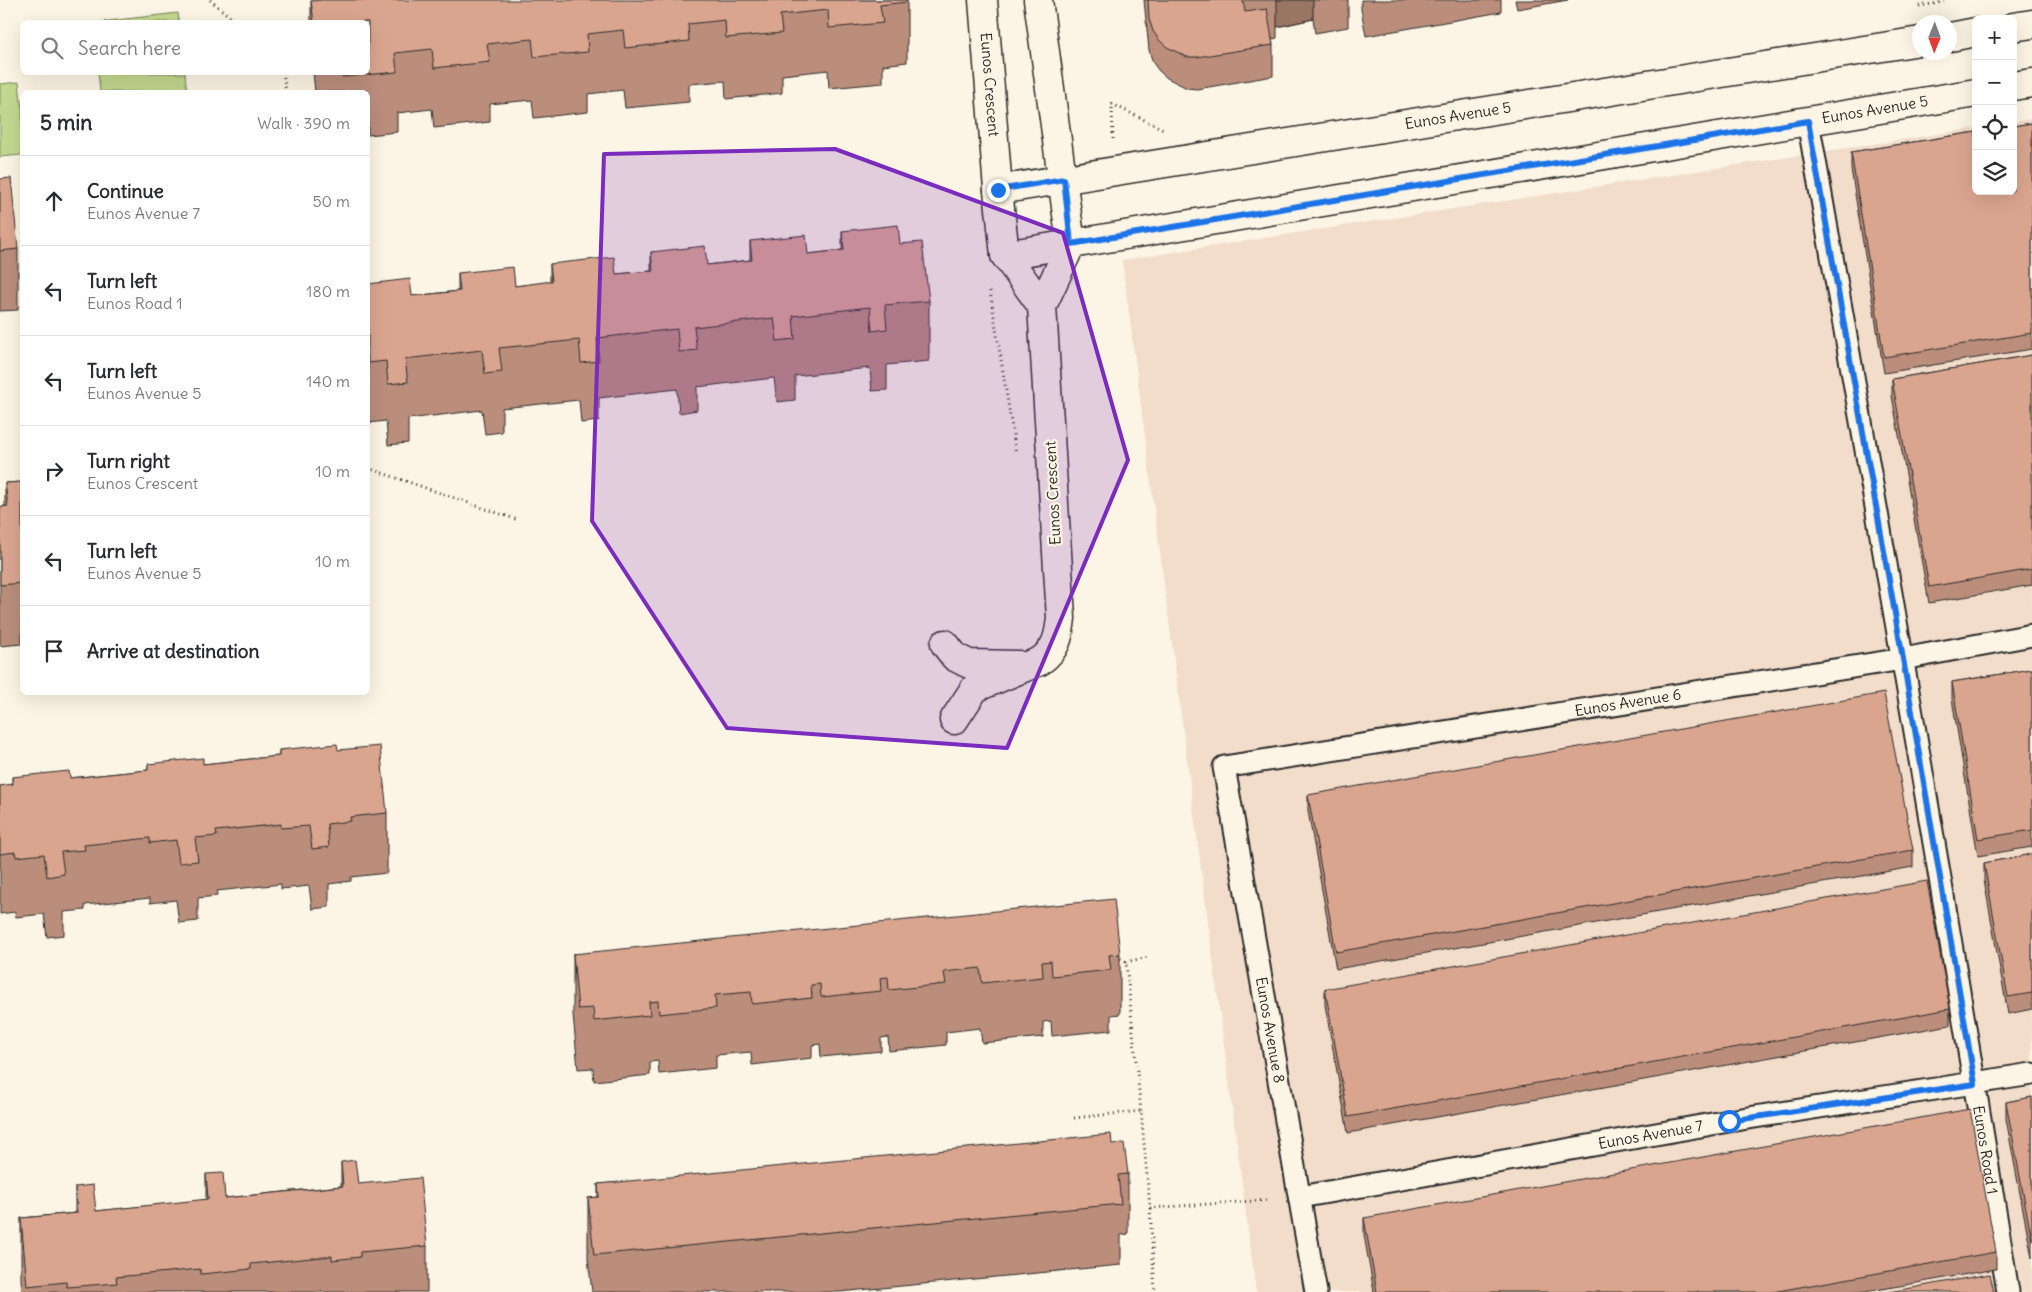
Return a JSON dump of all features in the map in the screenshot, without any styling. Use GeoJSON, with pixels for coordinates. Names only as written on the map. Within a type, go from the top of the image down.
{"type":"FeatureCollection","features":[{"type":"Feature","properties":{"kind":"street","name":"Eunos Crescent"},"geometry":{"type":"LineString","coordinates":[[984,0],[998,190],[1006,255],[1042,306]]}},
{"type":"Feature","properties":{"kind":"street"},"geometry":{"type":"LineString","coordinates":[[1038,0],[1064,179],[1071,244]]}},
{"type":"Feature","properties":{"kind":"street"},"geometry":{"type":"LineString","coordinates":[[2017,26],[2032,24]]}},
{"type":"Feature","properties":{"kind":"street"},"geometry":{"type":"LineString","coordinates":[[1957,36],[1972,33]]}},
{"type":"Feature","properties":{"kind":"street","name":"Eunos Avenue 5"},"geometry":{"type":"LineString","coordinates":[[998,190],[1912,42]]}},
{"type":"Feature","properties":{"kind":"street"},"geometry":{"type":"LineString","coordinates":[[2017,85],[2032,83]]}},
{"type":"Feature","properties":{"kind":"street","name":"Eunos Avenue 5"},"geometry":{"type":"LineString","coordinates":[[1006,255],[1972,94]]}},
{"type":"Feature","properties":{"kind":"street","name":"Eunos Crescent"},"geometry":{"type":"LineString","coordinates":[[954,720],[975,688],[1040,661],[1049,655],[1055,647],[1059,633],[1061,618],[1042,306],[1071,244]]}},
{"type":"Feature","properties":{"kind":"street"},"geometry":{"type":"LineString","coordinates":[[945,644],[955,657],[969,664],[1029,665]]}},
{"type":"Feature","properties":{"kind":"lane","name":"Eunos Road 1"},"geometry":{"type":"LineString","coordinates":[[1808,121],[1903,659],[2008,1292]]}},
{"type":"Feature","properties":{"kind":"lane","name":"Eunos Avenue 6"},"geometry":{"type":"LineString","coordinates":[[1224,767],[1903,659],[2032,635]]}},
{"type":"Feature","properties":{"kind":"lane","name":"Eunos Avenue 8"},"geometry":{"type":"LineString","coordinates":[[1224,767],[1316,1292]]}},
{"type":"Feature","properties":{"kind":"lane","name":"Eunos Avenue 7"},"geometry":{"type":"LineString","coordinates":[[1300,1198],[1729,1121],[2032,1074]]}},
{"type":"Feature","properties":{"kind":"path"},"geometry":{"type":"LineString","coordinates":[[210,0],[234,20]]}},
{"type":"Feature","properties":{"kind":"path"},"geometry":{"type":"LineString","coordinates":[[284,75],[286,90]]}},
{"type":"Feature","properties":{"kind":"path"},"geometry":{"type":"LineString","coordinates":[[988,282],[1016,457]]}},
{"type":"Feature","properties":{"kind":"path"},"geometry":{"type":"LineString","coordinates":[[370,469],[518,520]]}},
{"type":"Feature","properties":{"kind":"path"},"geometry":{"type":"LineString","coordinates":[[1112,955],[1120,956],[1126,962],[1150,1208],[1155,1292]]}},
{"type":"Feature","properties":{"kind":"path"},"geometry":{"type":"LineString","coordinates":[[1126,962],[1148,957]]}},
{"type":"Feature","properties":{"kind":"path"},"geometry":{"type":"LineString","coordinates":[[1074,1118],[1141,1111]]}},
{"type":"Feature","properties":{"kind":"path"},"geometry":{"type":"LineString","coordinates":[[1150,1208],[1300,1198]]}},
{"type":"Feature","properties":{"kind":"highlighted area"},"geometry":{"type":"Polygon","coordinates":[[[835,149],[1063,233],[1128,460],[1007,748],[727,728],[592,521],[604,154],[835,149]]]}},
{"type":"Feature","properties":{"kind":"shaded area"},"geometry":{"type":"Polygon","coordinates":[[[2032,119],[2032,1292],[1256,1292],[1122,260],[1972,129],[1972,195],[2017,195],[2017,121],[2032,119]]]}},
{"type":"Feature","properties":{"kind":"green space"},"geometry":{"type":"Polygon","coordinates":[[[178,13],[179,20],[117,20],[178,13]]]}},
{"type":"Feature","properties":{"kind":"green space"},"geometry":{"type":"Polygon","coordinates":[[[98,75],[185,75],[187,90],[100,90],[98,75]]]}},
{"type":"Feature","properties":{"kind":"green space"},"geometry":{"type":"Polygon","coordinates":[[[19,82],[20,155],[0,157],[0,84],[19,82]]]}},
{"type":"Feature","properties":{"kind":"building"},"geometry":{"type":"Polygon","coordinates":[[[907,0],[907,2],[880,5],[883,23],[829,28],[828,10],[780,15],[782,33],[726,38],[725,20],[688,24],[689,41],[625,48],[623,30],[587,34],[588,52],[534,57],[532,39],[487,44],[490,62],[434,68],[432,49],[395,53],[397,72],[370,74],[370,20],[314,20],[311,1],[907,0]]]}},
{"type":"Feature","properties":{"kind":"building"},"geometry":{"type":"Polygon","coordinates":[[[1148,0],[1243,0],[1245,12],[1267,9],[1273,45],[1187,57],[1167,47],[1159,40],[1153,31],[1149,19],[1148,0]]]}},
{"type":"Feature","properties":{"kind":"building"},"geometry":{"type":"Polygon","coordinates":[[[342,75],[364,75],[342,77],[342,75]]]}},
{"type":"Feature","properties":{"kind":"building"},"geometry":{"type":"Polygon","coordinates":[[[2032,123],[2032,333],[1884,357],[1851,152],[1972,133],[1972,195],[2017,195],[2017,125],[2032,123]]]}},
{"type":"Feature","properties":{"kind":"building"},"geometry":{"type":"Polygon","coordinates":[[[11,178],[18,249],[0,251],[0,179],[11,178]]]}},
{"type":"Feature","properties":{"kind":"building"},"geometry":{"type":"Polygon","coordinates":[[[898,225],[900,244],[922,242],[929,301],[885,305],[887,329],[872,331],[870,307],[793,316],[795,339],[777,341],[774,318],[694,327],[697,350],[679,352],[677,329],[597,338],[599,361],[581,363],[579,340],[499,348],[502,372],[485,374],[482,350],[405,359],[408,382],[388,384],[386,361],[370,363],[370,284],[410,279],[412,296],[460,291],[458,273],[513,267],[515,286],[552,281],[550,264],[614,257],[616,274],[653,271],[651,252],[705,246],[707,265],[752,260],[750,241],[806,235],[808,254],[844,250],[842,231],[898,225]]]}},
{"type":"Feature","properties":{"kind":"building"},"geometry":{"type":"Polygon","coordinates":[[[2032,355],[2032,569],[1929,587],[1892,379],[2032,355]]]}},
{"type":"Feature","properties":{"kind":"building"},"geometry":{"type":"Polygon","coordinates":[[[20,482],[20,583],[0,585],[0,507],[8,506],[5,483],[20,482]]]}},
{"type":"Feature","properties":{"kind":"building"},"geometry":{"type":"Polygon","coordinates":[[[2032,669],[2032,830],[1978,839],[1952,682],[2032,669]]]}},
{"type":"Feature","properties":{"kind":"building"},"geometry":{"type":"Polygon","coordinates":[[[1884,693],[1913,850],[1336,952],[1308,795],[1884,693]]]}},
{"type":"Feature","properties":{"kind":"building"},"geometry":{"type":"Polygon","coordinates":[[[337,744],[338,750],[380,746],[387,813],[350,817],[351,821],[327,824],[329,847],[312,849],[309,826],[281,828],[281,824],[216,831],[217,836],[195,838],[198,861],[179,863],[176,840],[150,843],[150,838],[84,845],[85,850],[61,852],[64,874],[47,877],[44,854],[16,857],[15,852],[0,854],[0,786],[13,784],[12,777],[69,771],[70,778],[148,770],[148,764],[203,758],[203,764],[279,756],[279,750],[337,744]]]}},
{"type":"Feature","properties":{"kind":"building"},"geometry":{"type":"Polygon","coordinates":[[[2032,854],[2032,993],[2008,997],[1984,863],[2032,854]]]}},
{"type":"Feature","properties":{"kind":"building"},"geometry":{"type":"Polygon","coordinates":[[[1927,881],[1950,1009],[1348,1117],[1325,989],[1927,881]]]}},
{"type":"Feature","properties":{"kind":"building"},"geometry":{"type":"Polygon","coordinates":[[[1114,899],[1120,954],[1109,955],[1111,970],[1052,976],[1051,961],[1042,962],[1043,977],[982,983],[980,968],[944,972],[946,984],[889,990],[888,977],[880,978],[881,991],[821,997],[820,984],[811,985],[812,998],[752,1004],[751,992],[715,995],[716,1008],[659,1014],[658,1001],[649,1002],[650,1015],[594,1021],[593,1008],[578,1009],[573,954],[1114,899]]]}},
{"type":"Feature","properties":{"kind":"building"},"geometry":{"type":"Polygon","coordinates":[[[2032,1097],[2032,1241],[2006,1102],[2032,1097]]]}},
{"type":"Feature","properties":{"kind":"building"},"geometry":{"type":"Polygon","coordinates":[[[1970,1109],[1996,1252],[1772,1292],[1377,1292],[1364,1218],[1970,1109]]]}},
{"type":"Feature","properties":{"kind":"building"},"geometry":{"type":"Polygon","coordinates":[[[1111,1134],[1112,1144],[1124,1143],[1128,1174],[1118,1175],[1121,1204],[594,1255],[588,1198],[599,1197],[598,1184],[1111,1134]]]}},
{"type":"Feature","properties":{"kind":"building"},"geometry":{"type":"Polygon","coordinates":[[[355,1160],[358,1184],[420,1178],[427,1246],[360,1252],[360,1257],[332,1260],[332,1256],[251,1264],[251,1269],[201,1274],[200,1269],[116,1277],[117,1283],[67,1287],[66,1282],[27,1286],[21,1218],[77,1213],[75,1187],[93,1185],[96,1211],[208,1199],[206,1174],[223,1173],[225,1198],[343,1186],[341,1162],[355,1160]]]}},
{"type":"Feature","properties":{"kind":"building"},"geometry":{"type":"Polygon","coordinates":[[[1990,1274],[1994,1292],[1889,1292],[1990,1274]]]}},
{"type":"Feature","properties":{"kind":"route"},"geometry":{"type":"LineString","coordinates":[[998,190],[1064,179],[1071,244],[1808,121],[1903,659],[1975,1084],[1729,1121]]}}]}
